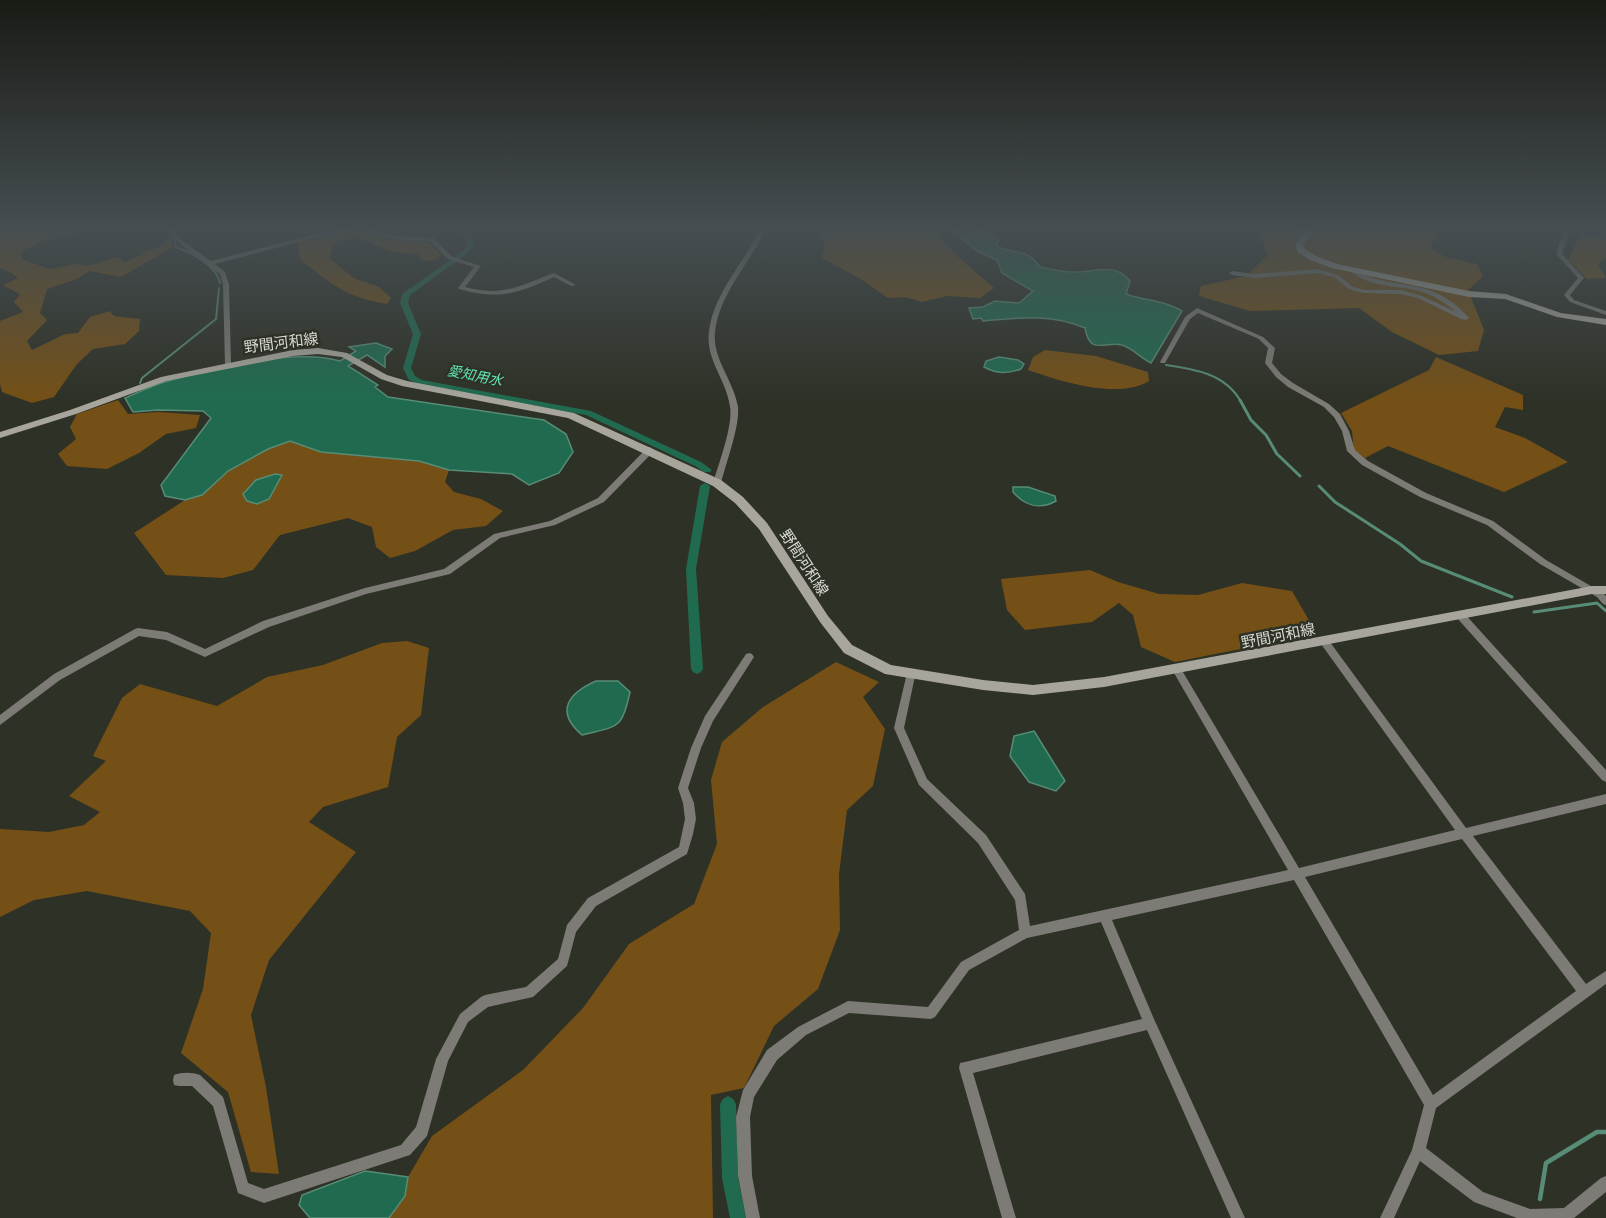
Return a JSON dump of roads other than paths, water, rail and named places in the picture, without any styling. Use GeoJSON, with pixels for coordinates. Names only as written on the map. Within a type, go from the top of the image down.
{"type":"FeatureCollection","features":[{"type":"Feature","properties":{"kind":"main road"},"geometry":{"type":"LineString","coordinates":[[1429,286],[1469,294],[1506,297],[1560,315],[1606,322]]}},
{"type":"Feature","properties":{"kind":"main road","name":"野間河和線"},"geometry":{"type":"LineString","coordinates":[[0,435],[73,412],[164,379],[228,364],[305,352],[344,355],[384,377],[426,390],[571,415],[650,450],[717,483],[739,500],[763,526],[824,619],[848,649],[889,670],[910,676],[1033,690],[1104,682],[1177,670],[1592,590],[1606,590]]}},
{"type":"Feature","properties":{"kind":"street"},"geometry":{"type":"LineString","coordinates":[[226,286],[228,364]]}},
{"type":"Feature","properties":{"kind":"street"},"geometry":{"type":"LineString","coordinates":[[462,286],[461,288],[467,290],[501,295],[527,286]]}},
{"type":"Feature","properties":{"kind":"street"},"geometry":{"type":"LineString","coordinates":[[717,483],[735,408],[712,336],[714,320],[731,286]]}},
{"type":"Feature","properties":{"kind":"street"},"geometry":{"type":"LineString","coordinates":[[1348,286],[1365,292],[1401,292],[1420,297],[1466,318],[1434,294],[1394,286]]}},
{"type":"Feature","properties":{"kind":"street"},"geometry":{"type":"LineString","coordinates":[[1575,286],[1567,295],[1572,301],[1606,313]]}},
{"type":"Feature","properties":{"kind":"street"},"geometry":{"type":"LineString","coordinates":[[1163,362],[1187,318],[1197,310],[1261,338],[1272,348],[1268,363],[1272,369],[1297,389],[1325,402],[1347,430],[1351,451],[1365,463],[1423,495],[1490,523],[1543,562],[1592,590],[1606,602]]}},
{"type":"Feature","properties":{"kind":"street"},"geometry":{"type":"LineString","coordinates":[[0,721],[57,677],[138,632],[166,636],[205,653],[266,624],[365,591],[447,572],[497,536],[552,524],[601,500],[650,450]]}},
{"type":"Feature","properties":{"kind":"street"},"geometry":{"type":"LineString","coordinates":[[1460,615],[1606,777]]}},
{"type":"Feature","properties":{"kind":"street"},"geometry":{"type":"LineString","coordinates":[[1324,641],[1463,832],[1585,993]]}},
{"type":"Feature","properties":{"kind":"street"},"geometry":{"type":"LineString","coordinates":[[179,1080],[195,1080],[218,1102],[243,1188],[264,1196],[405,1150],[422,1131],[442,1059],[464,1018],[485,1001],[529,993],[563,962],[571,929],[592,902],[683,850],[690,829],[690,802],[683,788],[696,748],[709,719],[749,657]]}},
{"type":"Feature","properties":{"kind":"street"},"geometry":{"type":"LineString","coordinates":[[1177,670],[1431,1104]]}},
{"type":"Feature","properties":{"kind":"street"},"geometry":{"type":"LineString","coordinates":[[910,676],[899,728],[923,782],[982,838],[1021,898],[1025,933]]}},
{"type":"Feature","properties":{"kind":"street"},"geometry":{"type":"LineString","coordinates":[[753,1218],[745,1176],[743,1117],[748,1095],[772,1055],[802,1031],[848,1007],[931,1013],[965,966],[1025,933],[1296,874],[1606,799]]}},
{"type":"Feature","properties":{"kind":"street"},"geometry":{"type":"LineString","coordinates":[[1104,915],[1238,1218]]}},
{"type":"Feature","properties":{"kind":"street"},"geometry":{"type":"LineString","coordinates":[[1387,1218],[1418,1151],[1431,1104],[1606,977]]}},
{"type":"Feature","properties":{"kind":"street"},"geometry":{"type":"LineString","coordinates":[[1009,1218],[965,1068],[1150,1023]]}},
{"type":"Feature","properties":{"kind":"street"},"geometry":{"type":"LineString","coordinates":[[1418,1151],[1479,1197],[1530,1216],[1567,1215],[1606,1183]]}},
{"type":"Feature","properties":{"kind":"waterway","name":"愛知用水"},"geometry":{"type":"LineString","coordinates":[[418,286],[406,294],[404,303],[417,334],[407,368],[412,378],[420,382],[588,413],[707,470]]}},
{"type":"Feature","properties":{"kind":"waterway"},"geometry":{"type":"LineString","coordinates":[[140,383],[142,378],[216,319],[219,288]]}},
{"type":"Feature","properties":{"kind":"waterway"},"geometry":{"type":"LineString","coordinates":[[1166,365],[1209,374],[1227,385],[1241,402]]}},
{"type":"Feature","properties":{"kind":"waterway"},"geometry":{"type":"LineString","coordinates":[[1240,400],[1251,420],[1266,435],[1277,454],[1300,476]]}},
{"type":"Feature","properties":{"kind":"waterway","name":"愛知用水"},"geometry":{"type":"LineString","coordinates":[[697,669],[691,569],[705,486]]}},
{"type":"Feature","properties":{"kind":"waterway"},"geometry":{"type":"LineString","coordinates":[[1319,486],[1335,502],[1400,544],[1421,561],[1512,597]]}},
{"type":"Feature","properties":{"kind":"waterway"},"geometry":{"type":"LineString","coordinates":[[1534,612],[1597,603],[1606,611]]}},
{"type":"Feature","properties":{"kind":"waterway","name":"愛知用水"},"geometry":{"type":"LineString","coordinates":[[728,1104],[730,1178],[738,1218]]}},
{"type":"Feature","properties":{"kind":"waterway"},"geometry":{"type":"LineString","coordinates":[[1540,1199],[1546,1163],[1597,1132],[1606,1132]]}}]}
